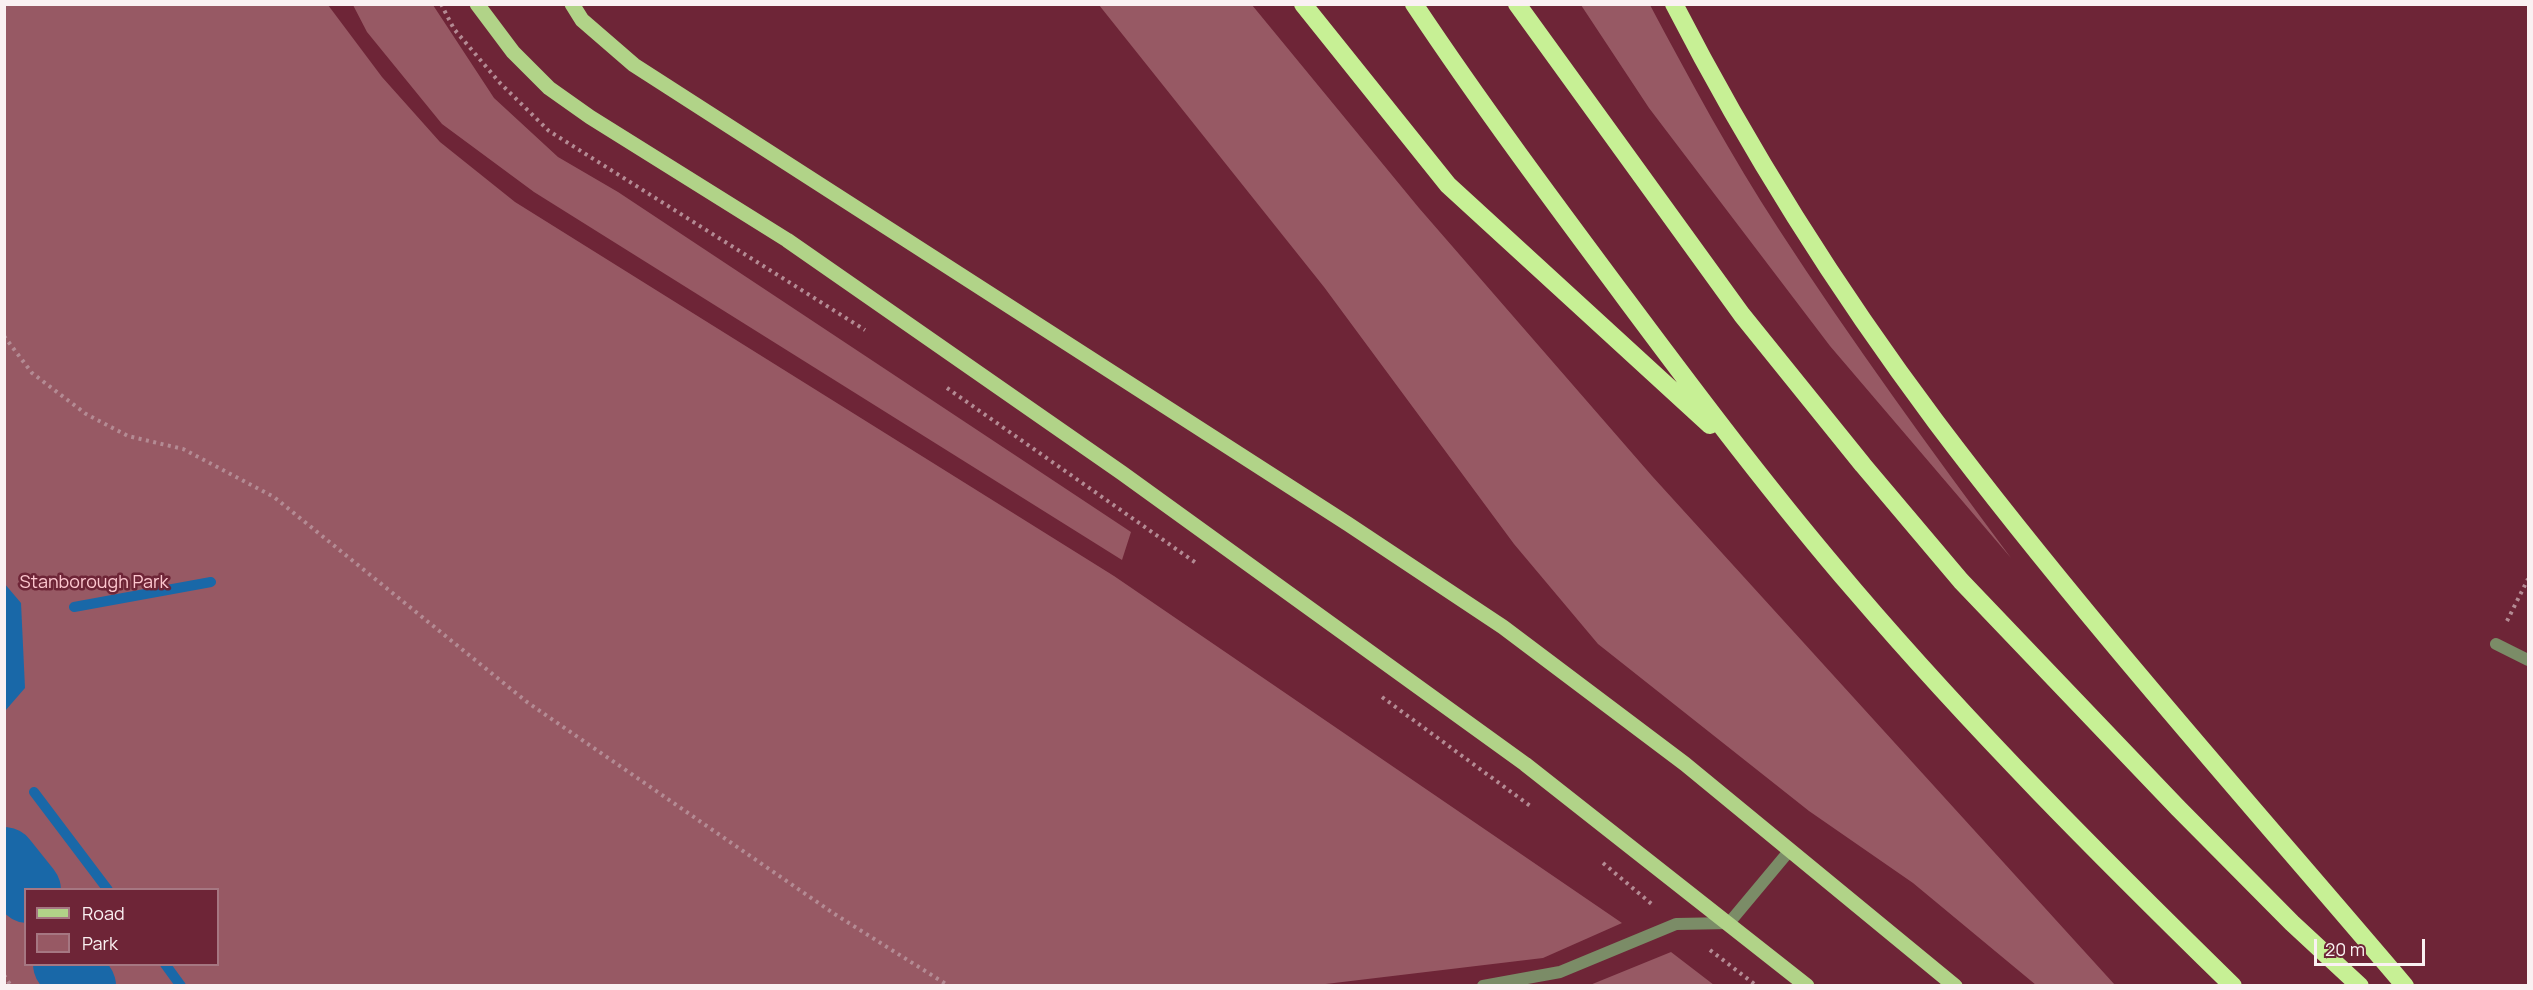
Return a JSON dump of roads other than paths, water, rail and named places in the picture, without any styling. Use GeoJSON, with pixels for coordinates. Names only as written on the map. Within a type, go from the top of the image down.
{"type":"FeatureCollection","features":[{"type":"Feature","properties":{"kind":"highway"},"geometry":{"type":"LineString","coordinates":[[1303,4],[1448,185],[1742,454]]}},
{"type":"Feature","properties":{"kind":"highway"},"geometry":{"type":"LineString","coordinates":[[1414,4],[1485,110],[1742,454],[1855,592],[1982,732],[2128,883],[2234,986]]}},
{"type":"Feature","properties":{"kind":"highway"},"geometry":{"type":"LineString","coordinates":[[1517,4],[1742,315],[1938,554],[2178,808],[2292,923],[2360,986]]}},
{"type":"Feature","properties":{"kind":"highway"},"geometry":{"type":"LineString","coordinates":[[1674,4],[1714,81],[1829,269],[1936,422],[2087,612],[2405,986]]}},
{"type":"Feature","properties":{"kind":"main road"},"geometry":{"type":"LineString","coordinates":[[477,4],[513,52],[549,88],[590,117],[787,240],[1122,473],[1525,764],[1808,986]]}},
{"type":"Feature","properties":{"kind":"main road"},"geometry":{"type":"LineString","coordinates":[[572,4],[582,20],[634,65],[1348,524],[1503,627],[1684,764],[1954,986]]}},
{"type":"Feature","properties":{"kind":"lane"},"geometry":{"type":"LineString","coordinates":[[2496,644],[2529,660]]}},
{"type":"Feature","properties":{"kind":"lane"},"geometry":{"type":"LineString","coordinates":[[1483,986],[1560,972],[1676,924],[1729,923],[1790,850]]}},
{"type":"Feature","properties":{"kind":"water"},"geometry":{"type":"Polygon","coordinates":[[[4,583],[21,603],[25,688],[5,711],[4,583]]]}},
{"type":"Feature","properties":{"kind":"waterway"},"geometry":{"type":"LineString","coordinates":[[74,607],[211,582]]}},
{"type":"Feature","properties":{"kind":"waterway"},"geometry":{"type":"LineString","coordinates":[[34,792],[106,888]]}},
{"type":"Feature","properties":{"kind":"waterway"},"geometry":{"type":"LineString","coordinates":[[4,860],[26,888]]}},
{"type":"Feature","properties":{"kind":"waterway"},"geometry":{"type":"LineString","coordinates":[[68,966],[83,986]]}},
{"type":"Feature","properties":{"kind":"waterway"},"geometry":{"type":"LineString","coordinates":[[166,966],[181,986]]}},
{"type":"Feature","properties":{"kind":"park label","name":"Stanborough Park"},"geometry":{"type":"Point","coordinates":[94,583]}}]}
